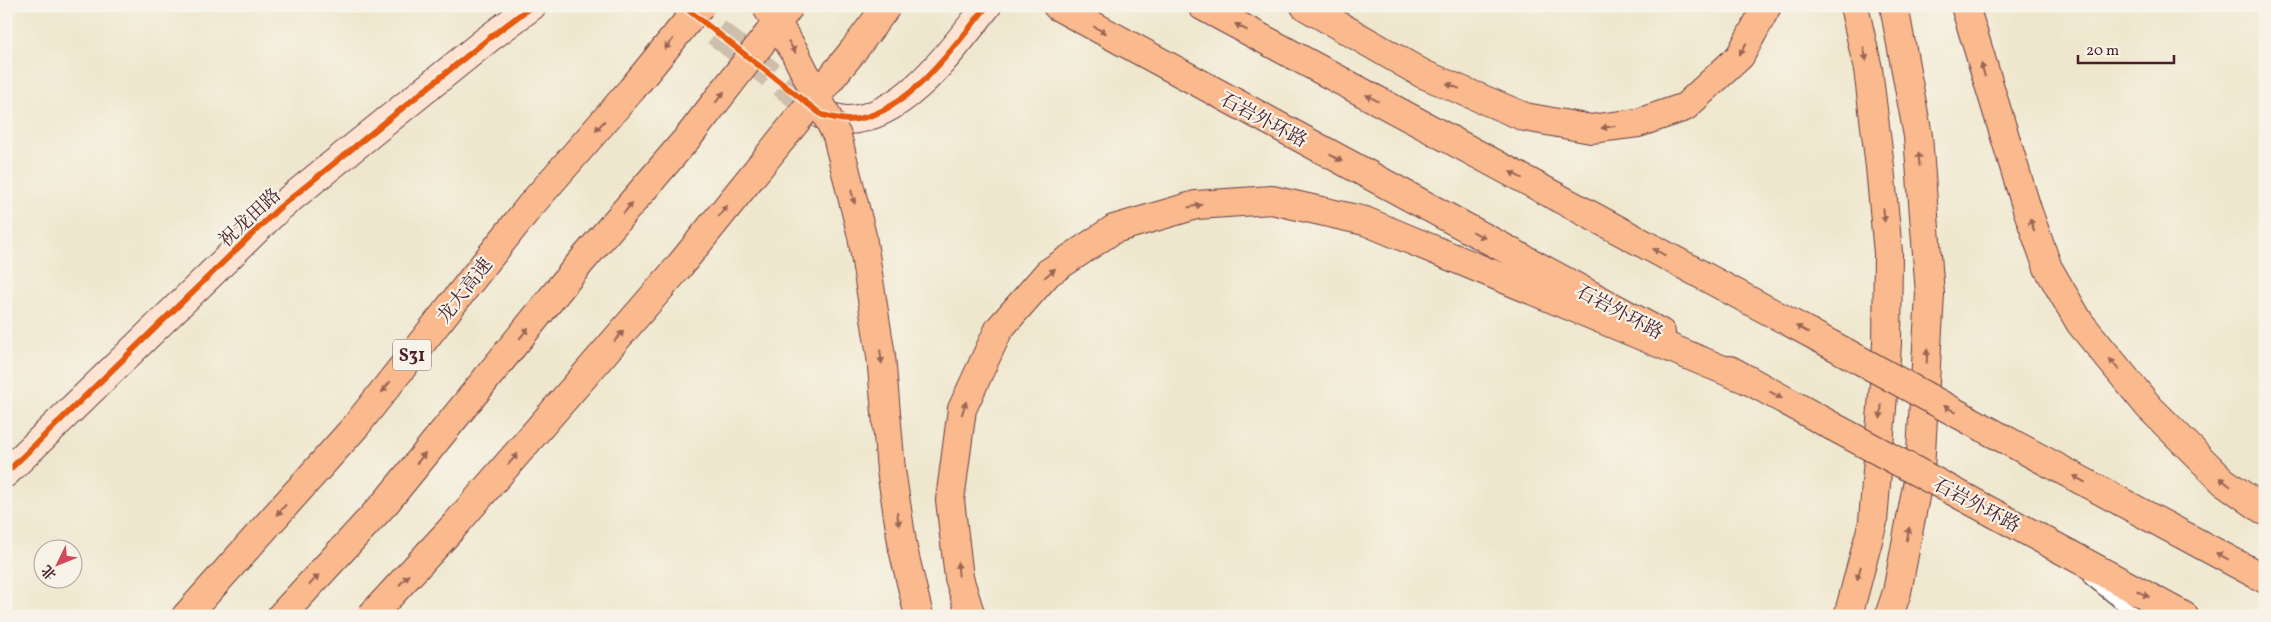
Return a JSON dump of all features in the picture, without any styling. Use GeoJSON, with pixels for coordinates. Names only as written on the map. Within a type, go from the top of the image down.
{"type":"FeatureCollection","features":[{"type":"Feature","properties":{"kind":"main road","name":"龙大高速"},"geometry":{"type":"LineString","coordinates":[[186,616],[354,427],[530,206],[632,89],[700,6]]}},
{"type":"Feature","properties":{"kind":"main road"},"geometry":{"type":"LineString","coordinates":[[766,6],[794,51],[837,136],[864,245],[881,356],[891,470],[903,549],[919,616]]}},
{"type":"Feature","properties":{"kind":"main road"},"geometry":{"type":"LineString","coordinates":[[280,616],[386,501],[581,262],[690,135],[790,6]]}},
{"type":"Feature","properties":{"kind":"main road"},"geometry":{"type":"LineString","coordinates":[[371,616],[455,525],[677,269],[853,51],[887,6]]}},
{"type":"Feature","properties":{"kind":"main road","name":"石岩外环路"},"geometry":{"type":"LineString","coordinates":[[1057,6],[2184,616]]}},
{"type":"Feature","properties":{"kind":"main road"},"geometry":{"type":"LineString","coordinates":[[1202,6],[2265,579]]}},
{"type":"Feature","properties":{"kind":"main road"},"geometry":{"type":"LineString","coordinates":[[1305,6],[1423,74],[1525,117],[1591,130],[1638,123],[1685,107],[1740,56],[1767,6]]}},
{"type":"Feature","properties":{"kind":"main road"},"geometry":{"type":"LineString","coordinates":[[1848,616],[1872,522],[1887,335],[1888,253],[1868,69],[1854,6]]}},
{"type":"Feature","properties":{"kind":"main road"},"geometry":{"type":"LineString","coordinates":[[1889,616],[1897,592],[1920,470],[1930,294],[1918,136],[1894,6]]}},
{"type":"Feature","properties":{"kind":"main road"},"geometry":{"type":"LineString","coordinates":[[1965,6],[2026,209],[2048,268],[2080,323],[2149,407],[2223,482],[2265,511]]}},
{"type":"Feature","properties":{"kind":"main road"},"geometry":{"type":"LineString","coordinates":[[971,616],[959,578],[950,500],[962,409],[999,329],[1048,273],[1114,229],[1196,205],[1272,200],[1365,221],[1750,381]]}},
{"type":"Feature","properties":{"kind":"street","name":"祝龙田路"},"geometry":{"type":"LineString","coordinates":[[6,472],[280,207],[488,38],[532,6]]}},
{"type":"Feature","properties":{"kind":"street"},"geometry":{"type":"LineString","coordinates":[[822,115],[848,120],[876,113],[907,96],[938,67],[987,6]]}},
{"type":"Feature","properties":{"kind":"lane"},"geometry":{"type":"LineString","coordinates":[[2029,532],[2137,616]]}},
{"type":"Feature","properties":{"kind":"tunnel"},"geometry":{"type":"LineString","coordinates":[[683,6],[822,115]]}},
{"type":"Feature","properties":{"kind":"cycle path"},"geometry":{"type":"LineString","coordinates":[[6,473],[280,207],[488,39],[532,6]]}},
{"type":"Feature","properties":{"kind":"cycle path"},"geometry":{"type":"LineString","coordinates":[[683,6],[822,115],[849,120],[870,116],[890,107],[909,93],[944,59],[987,6]]}}]}
